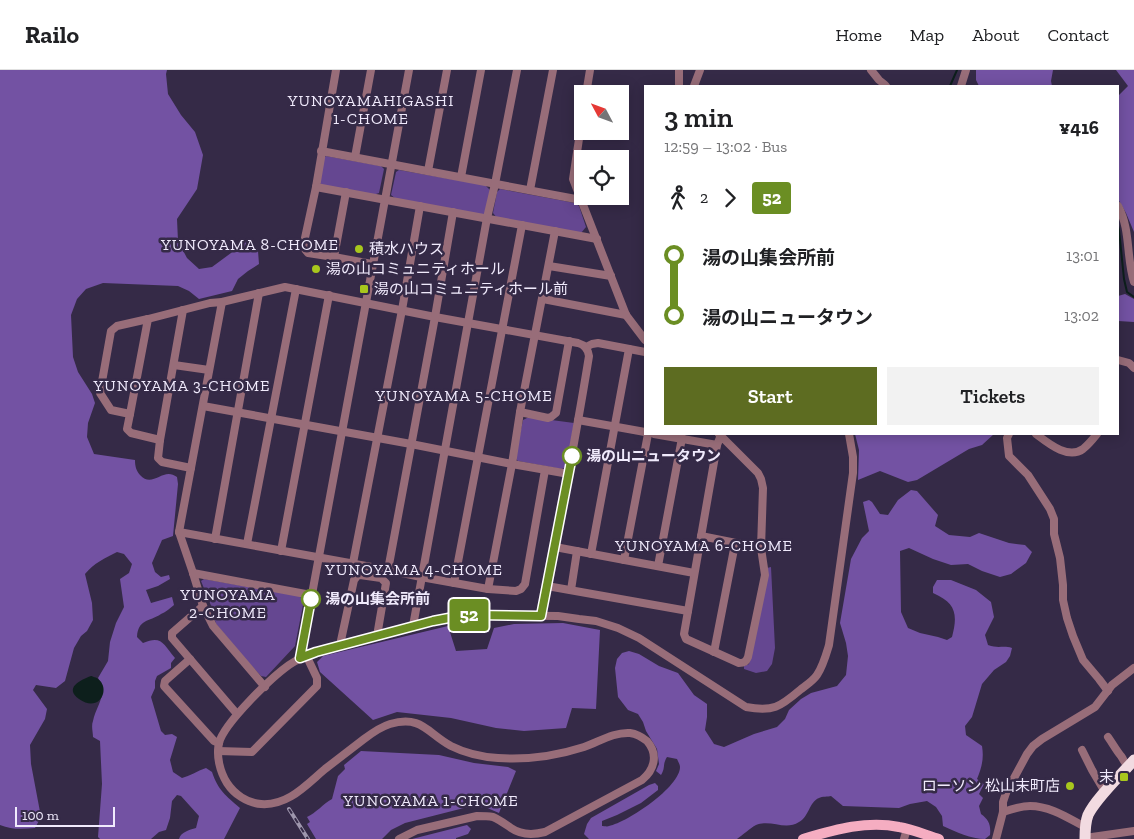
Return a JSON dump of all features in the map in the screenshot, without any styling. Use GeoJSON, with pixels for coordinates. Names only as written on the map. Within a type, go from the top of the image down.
{"type":"FeatureCollection","features":[{"type":"Feature","properties":{"kind":"highway"},"geometry":{"type":"LineString","coordinates":[[1083,836],[1088,815],[1096,802],[1131,763]]}},
{"type":"Feature","properties":{"kind":"main road"},"geometry":{"type":"LineString","coordinates":[[803,839],[868,825],[891,826],[905,834],[939,839]]}},
{"type":"Feature","properties":{"kind":"street"},"geometry":{"type":"LineString","coordinates":[[336,70],[316,186],[303,247],[308,253],[372,264]]}},
{"type":"Feature","properties":{"kind":"street"},"geometry":{"type":"LineString","coordinates":[[355,157],[371,70]]}},
{"type":"Feature","properties":{"kind":"street"},"geometry":{"type":"LineString","coordinates":[[218,751],[252,752],[317,686],[318,678],[303,657],[311,595],[409,70]]}},
{"type":"Feature","properties":{"kind":"street"},"geometry":{"type":"LineString","coordinates":[[428,171],[447,70]]}},
{"type":"Feature","properties":{"kind":"street"},"geometry":{"type":"LineString","coordinates":[[461,177],[481,70]]}},
{"type":"Feature","properties":{"kind":"street"},"geometry":{"type":"LineString","coordinates":[[413,626],[444,451],[517,70]]}},
{"type":"Feature","properties":{"kind":"street"},"geometry":{"type":"LineString","coordinates":[[530,190],[553,70]]}},
{"type":"Feature","properties":{"kind":"street"},"geometry":{"type":"LineString","coordinates":[[588,85],[590,70]]}},
{"type":"Feature","properties":{"kind":"street"},"geometry":{"type":"LineString","coordinates":[[679,70],[679,85]]}},
{"type":"Feature","properties":{"kind":"street"},"geometry":{"type":"LineString","coordinates":[[694,85],[700,70]]}},
{"type":"Feature","properties":{"kind":"street"},"geometry":{"type":"LineString","coordinates":[[871,70],[885,85]]}},
{"type":"Feature","properties":{"kind":"street"},"geometry":{"type":"LineString","coordinates":[[961,85],[966,70]]}},
{"type":"Feature","properties":{"kind":"street"},"geometry":{"type":"LineString","coordinates":[[321,152],[574,199]]}},
{"type":"Feature","properties":{"kind":"street"},"geometry":{"type":"LineString","coordinates":[[316,186],[597,239]]}},
{"type":"Feature","properties":{"kind":"street"},"geometry":{"type":"LineString","coordinates":[[334,257],[346,192]]}},
{"type":"Feature","properties":{"kind":"street"},"geometry":{"type":"LineString","coordinates":[[583,205],[626,314],[644,339]]}},
{"type":"Feature","properties":{"kind":"street"},"geometry":{"type":"LineString","coordinates":[[353,564],[420,206]]}},
{"type":"Feature","properties":{"kind":"street"},"geometry":{"type":"LineString","coordinates":[[1119,208],[1126,229],[1134,282]]}},
{"type":"Feature","properties":{"kind":"street"},"geometry":{"type":"LineString","coordinates":[[388,570],[453,212]]}},
{"type":"Feature","properties":{"kind":"street"},"geometry":{"type":"LineString","coordinates":[[454,583],[522,225]]}},
{"type":"Feature","properties":{"kind":"street"},"geometry":{"type":"LineString","coordinates":[[488,589],[555,231]]}},
{"type":"Feature","properties":{"kind":"street"},"geometry":{"type":"LineString","coordinates":[[549,266],[612,276]]}},
{"type":"Feature","properties":{"kind":"street"},"geometry":{"type":"LineString","coordinates":[[130,414],[111,410],[100,393],[112,331],[117,326],[285,287],[435,317],[578,342],[586,347],[588,356],[578,420],[541,616]]}},
{"type":"Feature","properties":{"kind":"street"},"geometry":{"type":"LineString","coordinates":[[248,544],[296,289]]}},
{"type":"Feature","properties":{"kind":"street"},"geometry":{"type":"LineString","coordinates":[[214,539],[259,293]]}},
{"type":"Feature","properties":{"kind":"street"},"geometry":{"type":"LineString","coordinates":[[281,551],[329,295]]}},
{"type":"Feature","properties":{"kind":"street"},"geometry":{"type":"LineString","coordinates":[[543,299],[626,314]]}},
{"type":"Feature","properties":{"kind":"street"},"geometry":{"type":"LineString","coordinates":[[222,302],[179,532],[203,606],[212,626],[265,687]]}},
{"type":"Feature","properties":{"kind":"street"},"geometry":{"type":"LineString","coordinates":[[183,310],[158,458],[162,462],[191,468]]}},
{"type":"Feature","properties":{"kind":"street"},"geometry":{"type":"LineString","coordinates":[[148,319],[127,429],[131,433],[160,440]]}},
{"type":"Feature","properties":{"kind":"street"},"geometry":{"type":"LineString","coordinates":[[520,412],[548,418],[554,416],[569,341]]}},
{"type":"Feature","properties":{"kind":"street"},"geometry":{"type":"LineString","coordinates":[[586,347],[598,343],[644,352]]}},
{"type":"Feature","properties":{"kind":"street"},"geometry":{"type":"LineString","coordinates":[[591,554],[629,349]]}},
{"type":"Feature","properties":{"kind":"street"},"geometry":{"type":"LineString","coordinates":[[1119,360],[1129,363],[1134,368]]}},
{"type":"Feature","properties":{"kind":"street"},"geometry":{"type":"LineString","coordinates":[[174,365],[208,370]]}},
{"type":"Feature","properties":{"kind":"street"},"geometry":{"type":"LineString","coordinates":[[203,406],[568,474]]}},
{"type":"Feature","properties":{"kind":"street"},"geometry":{"type":"LineString","coordinates":[[578,420],[644,433]]}},
{"type":"Feature","properties":{"kind":"street"},"geometry":{"type":"LineString","coordinates":[[624,560],[646,435]]}},
{"type":"Feature","properties":{"kind":"street"},"geometry":{"type":"LineString","coordinates":[[661,435],[717,445]]}},
{"type":"Feature","properties":{"kind":"street"},"geometry":{"type":"LineString","coordinates":[[720,435],[758,473],[763,488],[761,548],[765,575],[748,657],[743,663],[739,663],[686,639],[684,634],[717,445],[720,435]]}},
{"type":"Feature","properties":{"kind":"street"},"geometry":{"type":"LineString","coordinates":[[402,838],[417,830],[477,816],[494,818],[517,832],[524,834],[546,832],[642,780],[652,768],[654,752],[650,745],[638,735],[623,734],[614,735],[565,752],[541,757],[523,759],[497,758],[471,754],[460,750],[449,745],[420,724],[400,722],[380,728],[289,798],[279,802],[260,804],[250,802],[230,788],[220,769],[219,743],[228,726],[237,714],[283,669],[303,657],[340,645],[433,621],[473,615],[558,616],[596,621],[618,628],[638,638],[746,707],[769,709],[778,706],[786,702],[817,675],[829,645],[853,473],[853,457],[849,435]]}},
{"type":"Feature","properties":{"kind":"street"},"geometry":{"type":"LineString","coordinates":[[1008,435],[1007,438],[1009,456],[1028,475],[1050,509],[1054,519],[1054,534],[1060,558],[1063,600],[1073,636],[1083,660],[1108,691]]}},
{"type":"Feature","properties":{"kind":"street"},"geometry":{"type":"LineString","coordinates":[[1038,435],[1069,453],[1083,449],[1096,435]]}},
{"type":"Feature","properties":{"kind":"street"},"geometry":{"type":"LineString","coordinates":[[658,566],[682,438]]}},
{"type":"Feature","properties":{"kind":"street"},"geometry":{"type":"LineString","coordinates":[[179,532],[388,570],[421,578],[488,589],[516,591],[525,584],[545,470]]}},
{"type":"Feature","properties":{"kind":"street"},"geometry":{"type":"LineString","coordinates":[[701,536],[761,548]]}},
{"type":"Feature","properties":{"kind":"street"},"geometry":{"type":"LineString","coordinates":[[714,652],[735,544]]}},
{"type":"Feature","properties":{"kind":"street"},"geometry":{"type":"LineString","coordinates":[[555,547],[694,573]]}},
{"type":"Feature","properties":{"kind":"street"},"geometry":{"type":"LineString","coordinates":[[571,590],[577,551]]}},
{"type":"Feature","properties":{"kind":"street"},"geometry":{"type":"LineString","coordinates":[[193,573],[311,595]]}},
{"type":"Feature","properties":{"kind":"street"},"geometry":{"type":"LineString","coordinates":[[340,645],[354,580],[360,574],[381,578],[386,582],[377,636]]}},
{"type":"Feature","properties":{"kind":"street"},"geometry":{"type":"LineString","coordinates":[[547,586],[688,611]]}},
{"type":"Feature","properties":{"kind":"street"},"geometry":{"type":"LineString","coordinates":[[203,606],[172,633],[172,638],[237,714]]}},
{"type":"Feature","properties":{"kind":"street"},"geometry":{"type":"LineString","coordinates":[[190,659],[165,681],[164,686],[214,741],[219,743]]}},
{"type":"Feature","properties":{"kind":"street"},"geometry":{"type":"LineString","coordinates":[[996,839],[1006,793],[1033,746],[1095,707],[1112,685],[1134,668]]}},
{"type":"Feature","properties":{"kind":"street"},"geometry":{"type":"LineString","coordinates":[[1108,737],[1124,763],[1131,763]]}},
{"type":"Feature","properties":{"kind":"street"},"geometry":{"type":"LineString","coordinates":[[1082,750],[1105,792]]}},
{"type":"Feature","properties":{"kind":"street"},"geometry":{"type":"LineString","coordinates":[[1003,812],[1030,806],[1046,808],[1059,813],[1083,836],[1134,830]]}},
{"type":"Feature","properties":{"kind":"shaded area"},"geometry":{"type":"Polygon","coordinates":[[[0,70],[167,70],[168,94],[181,115],[195,132],[203,155],[197,189],[177,219],[178,241],[187,258],[199,269],[212,267],[231,253],[243,240],[251,240],[258,251],[259,264],[238,279],[232,291],[199,299],[189,291],[178,286],[103,283],[86,289],[77,299],[71,315],[73,357],[78,372],[92,394],[95,403],[88,423],[87,437],[94,454],[135,460],[140,475],[145,479],[154,479],[167,474],[177,477],[173,536],[162,540],[152,563],[155,572],[161,577],[169,575],[170,579],[146,590],[151,603],[172,597],[174,605],[157,617],[142,624],[139,627],[137,637],[143,643],[154,640],[162,642],[175,658],[171,663],[171,668],[157,676],[151,697],[161,731],[165,735],[172,734],[177,737],[170,760],[173,772],[182,778],[206,768],[212,772],[223,792],[240,808],[224,839],[179,839],[183,833],[196,828],[199,816],[181,796],[177,795],[172,801],[166,830],[159,832],[151,839],[100,839],[98,837],[102,784],[100,741],[93,737],[92,725],[102,694],[98,678],[108,661],[110,642],[124,607],[120,579],[129,573],[132,564],[124,554],[117,552],[96,564],[85,574],[92,603],[93,620],[74,648],[65,681],[56,688],[36,685],[33,690],[47,709],[45,719],[30,745],[31,764],[41,817],[35,828],[22,829],[0,825],[0,70]]]}},
{"type":"Feature","properties":{"kind":"shaded area"},"geometry":{"type":"Polygon","coordinates":[[[976,70],[1053,70],[1052,85],[978,85],[976,80],[976,70]]]}},
{"type":"Feature","properties":{"kind":"shaded area"},"geometry":{"type":"Polygon","coordinates":[[[1116,70],[1134,70],[1134,232],[1119,201],[1119,95],[1128,86],[1116,70]]]}},
{"type":"Feature","properties":{"kind":"shaded area"},"geometry":{"type":"Polygon","coordinates":[[[326,156],[381,166],[384,169],[379,193],[373,195],[322,185],[319,182],[323,159],[326,156]]]}},
{"type":"Feature","properties":{"kind":"shaded area"},"geometry":{"type":"Polygon","coordinates":[[[399,170],[485,185],[490,190],[486,214],[481,215],[396,199],[391,195],[396,172],[399,170]]]}},
{"type":"Feature","properties":{"kind":"shaded area"},"geometry":{"type":"Polygon","coordinates":[[[500,189],[574,203],[574,205],[579,206],[586,227],[581,233],[497,218],[493,213],[497,192],[500,189]]]}},
{"type":"Feature","properties":{"kind":"shaded area"},"geometry":{"type":"Polygon","coordinates":[[[1125,294],[1134,299],[1134,322],[1119,321],[1119,296],[1125,294]]]}},
{"type":"Feature","properties":{"kind":"shaded area"},"geometry":{"type":"Polygon","coordinates":[[[529,417],[574,423],[565,468],[561,469],[518,461],[515,458],[523,420],[529,417]]]}},
{"type":"Feature","properties":{"kind":"shaded area"},"geometry":{"type":"Polygon","coordinates":[[[855,435],[993,435],[982,445],[969,449],[917,480],[908,482],[880,471],[858,480],[859,450],[855,435]]]}},
{"type":"Feature","properties":{"kind":"shaded area"},"geometry":{"type":"Polygon","coordinates":[[[911,490],[917,491],[938,515],[935,526],[949,535],[970,537],[979,533],[1009,543],[1025,545],[1032,552],[1026,563],[1011,574],[1000,577],[968,564],[951,565],[909,548],[900,551],[901,612],[908,628],[947,640],[952,637],[955,616],[951,605],[933,593],[933,587],[937,580],[951,580],[976,590],[991,602],[994,617],[985,635],[988,645],[1012,648],[1006,662],[994,670],[982,684],[972,717],[965,726],[966,735],[982,746],[982,762],[977,779],[984,784],[979,794],[983,798],[979,806],[981,814],[989,823],[990,835],[985,839],[974,838],[943,826],[942,816],[936,807],[927,801],[899,808],[843,806],[831,796],[816,800],[805,817],[799,822],[788,825],[767,823],[756,825],[737,839],[589,839],[584,834],[591,818],[655,783],[658,786],[658,790],[641,803],[602,821],[602,826],[618,823],[628,818],[652,803],[663,793],[678,775],[680,767],[677,759],[667,757],[661,775],[656,771],[659,764],[657,749],[638,714],[628,710],[618,697],[615,668],[617,659],[622,653],[629,651],[639,654],[659,666],[678,673],[694,695],[707,704],[705,730],[714,744],[724,747],[754,734],[777,727],[785,719],[789,710],[801,699],[811,693],[837,686],[846,675],[848,656],[840,623],[851,559],[862,538],[869,531],[863,502],[869,500],[880,514],[888,515],[898,500],[911,490]]]}},
{"type":"Feature","properties":{"kind":"shaded area"},"geometry":{"type":"Polygon","coordinates":[[[771,567],[775,648],[772,664],[767,671],[756,673],[744,669],[744,666],[749,664],[767,568],[771,567]]]}},
{"type":"Feature","properties":{"kind":"shaded area"},"geometry":{"type":"Polygon","coordinates":[[[204,579],[299,596],[304,600],[295,646],[266,677],[261,676],[216,624],[201,581],[204,579]]]}},
{"type":"Feature","properties":{"kind":"shaded area"},"geometry":{"type":"Polygon","coordinates":[[[563,623],[600,630],[596,709],[572,708],[566,728],[524,731],[496,728],[451,718],[397,712],[373,720],[320,672],[317,662],[323,656],[448,626],[456,651],[487,649],[494,628],[514,624],[563,623]]]}},
{"type":"Feature","properties":{"kind":"shaded area"},"geometry":{"type":"Polygon","coordinates":[[[91,676],[102,683],[103,693],[98,702],[86,703],[75,695],[73,688],[78,682],[91,676]]]}},
{"type":"Feature","properties":{"kind":"shaded area"},"geometry":{"type":"Polygon","coordinates":[[[361,751],[439,755],[474,763],[508,767],[516,771],[499,813],[485,807],[464,808],[405,823],[391,830],[382,839],[316,839],[307,824],[310,822],[307,817],[332,799],[338,776],[345,769],[344,765],[361,751]]]}},
{"type":"Feature","properties":{"kind":"shaded area"},"geometry":{"type":"Polygon","coordinates":[[[467,825],[471,829],[468,834],[456,839],[412,839],[467,825]]]}},
{"type":"Feature","properties":{"kind":"waterway"},"geometry":{"type":"LineString","coordinates":[[950,85],[957,70]]}},
{"type":"Feature","properties":{"kind":"waterway"},"geometry":{"type":"LineString","coordinates":[[1119,230],[1124,279],[1127,292],[1134,297]]}},
{"type":"Feature","properties":{"kind":"railway"},"geometry":{"type":"LineString","coordinates":[[289,809],[308,839]]}},
{"type":"Feature","properties":{"kind":"bus line","name":"52"},"geometry":{"type":"LineString","coordinates":[[311,599],[300,658],[316,652],[454,617],[473,615],[541,616],[572,456]]}},
{"type":"Feature","properties":{"kind":"place","name":"積水ハウス"},"geometry":{"type":"Point","coordinates":[359,249]}},
{"type":"Feature","properties":{"kind":"place","name":"湯の山コミュニティホール"},"geometry":{"type":"Point","coordinates":[316,269]}},
{"type":"Feature","properties":{"kind":"place","name":"湯の山コミュニティホール前"},"geometry":{"type":"Point","coordinates":[364,289]}},
{"type":"Feature","properties":{"kind":"place","name":"湯の山ニュータウン"},"geometry":{"type":"Point","coordinates":[572,456]}},
{"type":"Feature","properties":{"kind":"place","name":"湯の山集会所前"},"geometry":{"type":"Point","coordinates":[311,599]}},
{"type":"Feature","properties":{"kind":"place","name":"末"},"geometry":{"type":"Point","coordinates":[1124,777]}},
{"type":"Feature","properties":{"kind":"place","name":"ローソン 松山末町店"},"geometry":{"type":"Point","coordinates":[1070,786]}},
{"type":"Feature","properties":{"kind":"district","name":"YUNOYAMAHIGASHI 1-CHOME"},"geometry":{"type":"Point","coordinates":[371,109]}},
{"type":"Feature","properties":{"kind":"district","name":"YUNOYAMA 8-CHOME"},"geometry":{"type":"Point","coordinates":[250,244]}},
{"type":"Feature","properties":{"kind":"district","name":"YUNOYAMA 3-CHOME"},"geometry":{"type":"Point","coordinates":[182,385]}},
{"type":"Feature","properties":{"kind":"district","name":"YUNOYAMA 5-CHOME"},"geometry":{"type":"Point","coordinates":[464,395]}},
{"type":"Feature","properties":{"kind":"district","name":"YUNOYAMA 6-CHOME"},"geometry":{"type":"Point","coordinates":[704,545]}},
{"type":"Feature","properties":{"kind":"district","name":"YUNOYAMA 4-CHOME"},"geometry":{"type":"Point","coordinates":[414,569]}},
{"type":"Feature","properties":{"kind":"district","name":"YUNOYAMA 2-CHOME"},"geometry":{"type":"Point","coordinates":[228,603]}},
{"type":"Feature","properties":{"kind":"district","name":"YUNOYAMA 1-CHOME"},"geometry":{"type":"Point","coordinates":[431,800]}}]}
